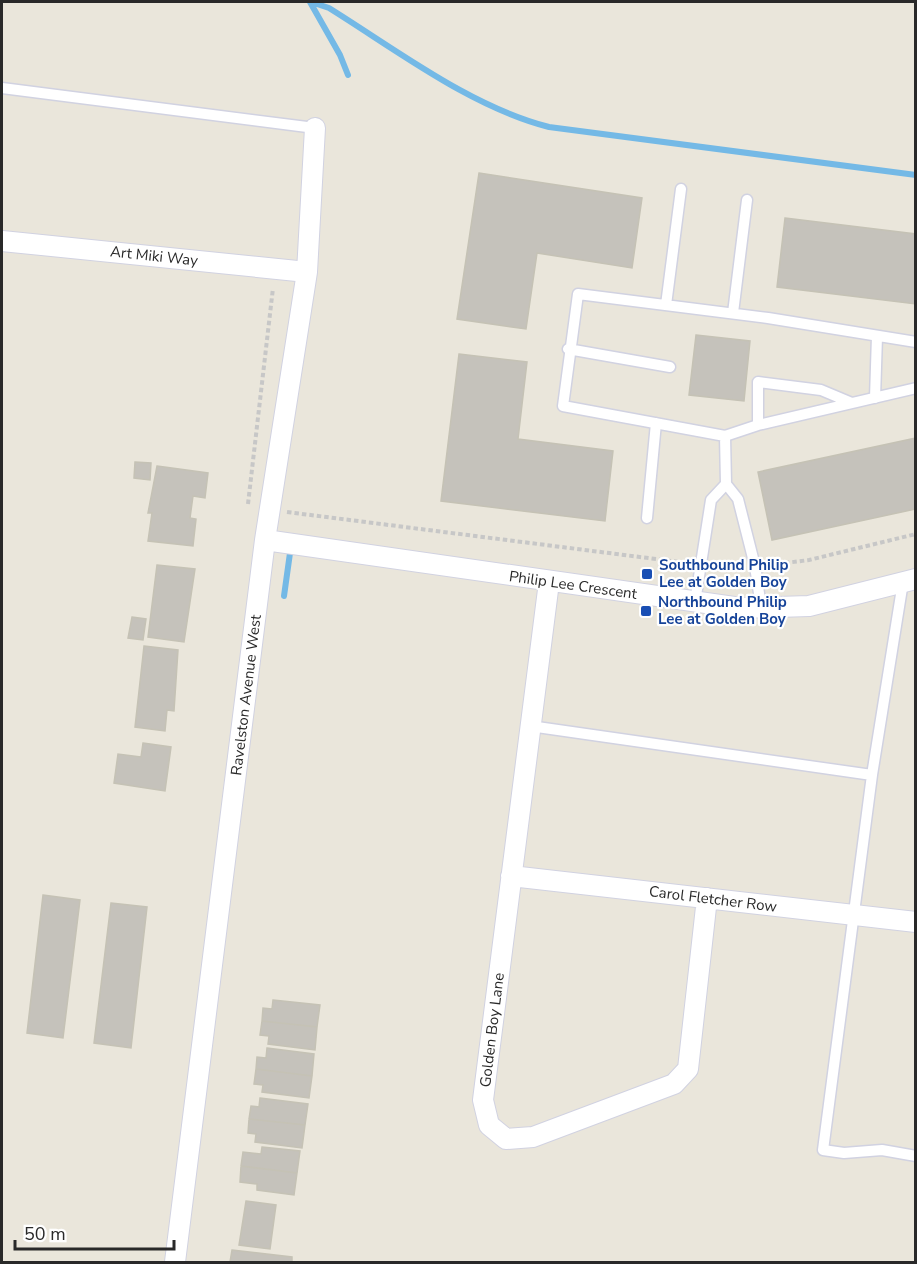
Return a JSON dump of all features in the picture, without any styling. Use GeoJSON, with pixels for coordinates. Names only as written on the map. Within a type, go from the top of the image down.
{"type":"FeatureCollection","features":[{"type":"Feature","properties":{"kind":"street","name":"Ravelston Avenue West"},"geometry":{"type":"LineString","coordinates":[[175,1263],[265,540],[307,272],[315,129]]}},
{"type":"Feature","properties":{"kind":"street","name":"Art Miki Way"},"geometry":{"type":"LineString","coordinates":[[2,241],[307,272]]}},
{"type":"Feature","properties":{"kind":"street","name":"Philip Lee Crescent"},"geometry":{"type":"LineString","coordinates":[[265,540],[695,602],[761,607],[809,606],[909,580]]}},
{"type":"Feature","properties":{"kind":"street","name":"Golden Boy Lane"},"geometry":{"type":"LineString","coordinates":[[549,582],[483,1100],[489,1125],[506,1138],[533,1137],[674,1084],[687,1069],[707,898]]}},
{"type":"Feature","properties":{"kind":"street","name":"Carol Fletcher Row"},"geometry":{"type":"LineString","coordinates":[[512,876],[915,922]]}},
{"type":"Feature","properties":{"kind":"lane"},"geometry":{"type":"LineString","coordinates":[[2,88],[315,129]]}},
{"type":"Feature","properties":{"kind":"lane"},"geometry":{"type":"LineString","coordinates":[[666,305],[681,189]]}},
{"type":"Feature","properties":{"kind":"lane"},"geometry":{"type":"LineString","coordinates":[[733,314],[747,200]]}},
{"type":"Feature","properties":{"kind":"lane"},"geometry":{"type":"LineString","coordinates":[[915,342],[733,314],[578,294],[568,349],[563,406],[725,436],[758,425],[915,388]]}},
{"type":"Feature","properties":{"kind":"lane"},"geometry":{"type":"LineString","coordinates":[[875,398],[877,336]]}},
{"type":"Feature","properties":{"kind":"lane"},"geometry":{"type":"LineString","coordinates":[[568,349],[670,367]]}},
{"type":"Feature","properties":{"kind":"lane"},"geometry":{"type":"LineString","coordinates":[[758,425],[758,382],[821,390],[852,403]]}},
{"type":"Feature","properties":{"kind":"lane"},"geometry":{"type":"LineString","coordinates":[[646,518],[656,423]]}},
{"type":"Feature","properties":{"kind":"lane"},"geometry":{"type":"LineString","coordinates":[[725,436],[726,484],[738,499],[755,566],[761,607]]}},
{"type":"Feature","properties":{"kind":"lane"},"geometry":{"type":"LineString","coordinates":[[695,602],[711,500],[726,484]]}},
{"type":"Feature","properties":{"kind":"lane"},"geometry":{"type":"LineString","coordinates":[[909,580],[872,775],[823,1150],[843,1153],[882,1150],[915,1156]]}},
{"type":"Feature","properties":{"kind":"lane"},"geometry":{"type":"LineString","coordinates":[[530,726],[872,775]]}},
{"type":"Feature","properties":{"kind":"path"},"geometry":{"type":"LineString","coordinates":[[275,269],[248,508],[702,564],[755,566],[809,560],[915,534]]}},
{"type":"Feature","properties":{"kind":"building"},"geometry":{"type":"Polygon","coordinates":[[[479,173],[642,198],[632,268],[537,253],[526,329],[457,319],[479,173]]]}},
{"type":"Feature","properties":{"kind":"building"},"geometry":{"type":"Polygon","coordinates":[[[785,218],[916,234],[916,304],[777,287],[785,218]]]}},
{"type":"Feature","properties":{"kind":"building"},"geometry":{"type":"Polygon","coordinates":[[[696,335],[750,341],[744,401],[689,395],[696,335]]]}},
{"type":"Feature","properties":{"kind":"building"},"geometry":{"type":"Polygon","coordinates":[[[459,354],[527,362],[518,439],[613,451],[605,521],[441,501],[459,354]]]}},
{"type":"Feature","properties":{"kind":"building"},"geometry":{"type":"Polygon","coordinates":[[[916,438],[916,509],[772,540],[758,472],[916,438]]]}},
{"type":"Feature","properties":{"kind":"building"},"geometry":{"type":"Polygon","coordinates":[[[135,462],[151,463],[150,480],[134,478],[135,462]]]}},
{"type":"Feature","properties":{"kind":"building"},"geometry":{"type":"Polygon","coordinates":[[[157,466],[208,473],[205,498],[193,496],[190,518],[196,519],[193,546],[148,541],[152,513],[148,513],[157,466]]]}},
{"type":"Feature","properties":{"kind":"building"},"geometry":{"type":"Polygon","coordinates":[[[157,565],[195,569],[184,642],[148,637],[157,565]]]}},
{"type":"Feature","properties":{"kind":"building"},"geometry":{"type":"Polygon","coordinates":[[[132,617],[146,619],[143,640],[128,638],[132,617]]]}},
{"type":"Feature","properties":{"kind":"building"},"geometry":{"type":"Polygon","coordinates":[[[144,646],[178,650],[174,711],[167,710],[165,731],[135,727],[144,646]]]}},
{"type":"Feature","properties":{"kind":"building"},"geometry":{"type":"Polygon","coordinates":[[[143,743],[171,747],[165,791],[114,783],[118,754],[141,757],[143,743]]]}},
{"type":"Feature","properties":{"kind":"building"},"geometry":{"type":"Polygon","coordinates":[[[43,895],[80,900],[63,1038],[27,1033],[43,895]]]}},
{"type":"Feature","properties":{"kind":"building"},"geometry":{"type":"Polygon","coordinates":[[[111,903],[147,907],[131,1048],[94,1043],[111,903]]]}},
{"type":"Feature","properties":{"kind":"building"},"geometry":{"type":"Polygon","coordinates":[[[273,1000],[320,1005],[317,1027],[262,1021],[263,1008],[272,1009],[273,1000]]]}},
{"type":"Feature","properties":{"kind":"building"},"geometry":{"type":"Polygon","coordinates":[[[262,1021],[317,1027],[315,1050],[268,1044],[269,1036],[260,1035],[262,1021]]]}},
{"type":"Feature","properties":{"kind":"building"},"geometry":{"type":"Polygon","coordinates":[[[267,1048],[314,1054],[312,1076],[256,1069],[257,1057],[266,1058],[267,1048]]]}},
{"type":"Feature","properties":{"kind":"building"},"geometry":{"type":"Polygon","coordinates":[[[256,1069],[312,1076],[309,1098],[262,1092],[263,1085],[254,1084],[256,1069]]]}},
{"type":"Feature","properties":{"kind":"building"},"geometry":{"type":"Polygon","coordinates":[[[260,1098],[308,1104],[305,1125],[249,1119],[251,1106],[259,1107],[260,1098]]]}},
{"type":"Feature","properties":{"kind":"building"},"geometry":{"type":"Polygon","coordinates":[[[249,1119],[305,1125],[302,1148],[255,1142],[256,1134],[248,1133],[249,1119]]]}},
{"type":"Feature","properties":{"kind":"building"},"geometry":{"type":"Polygon","coordinates":[[[262,1147],[300,1151],[297,1173],[241,1166],[243,1152],[261,1154],[262,1147]]]}},
{"type":"Feature","properties":{"kind":"building"},"geometry":{"type":"Polygon","coordinates":[[[241,1166],[297,1173],[294,1195],[257,1190],[257,1184],[240,1182],[241,1166]]]}},
{"type":"Feature","properties":{"kind":"building"},"geometry":{"type":"Polygon","coordinates":[[[246,1201],[276,1205],[270,1249],[239,1245],[246,1201]]]}},
{"type":"Feature","properties":{"kind":"building"},"geometry":{"type":"Polygon","coordinates":[[[232,1250],[292,1257],[292,1262],[230,1262],[232,1250]]]}},
{"type":"Feature","properties":{"kind":"waterway"},"geometry":{"type":"LineString","coordinates":[[310,2],[340,55],[348,75]]}},
{"type":"Feature","properties":{"kind":"waterway"},"geometry":{"type":"LineString","coordinates":[[311,2],[329,8],[463,92],[520,118],[549,127],[916,175]]}},
{"type":"Feature","properties":{"kind":"waterway"},"geometry":{"type":"LineString","coordinates":[[284,596],[290,553]]}},
{"type":"Feature","properties":{"kind":"place","name":"Southbound Philip Lee at Golden Boy"},"geometry":{"type":"Point","coordinates":[647,574]}},
{"type":"Feature","properties":{"kind":"place","name":"Northbound Philip Lee at Golden Boy"},"geometry":{"type":"Point","coordinates":[646,611]}}]}
